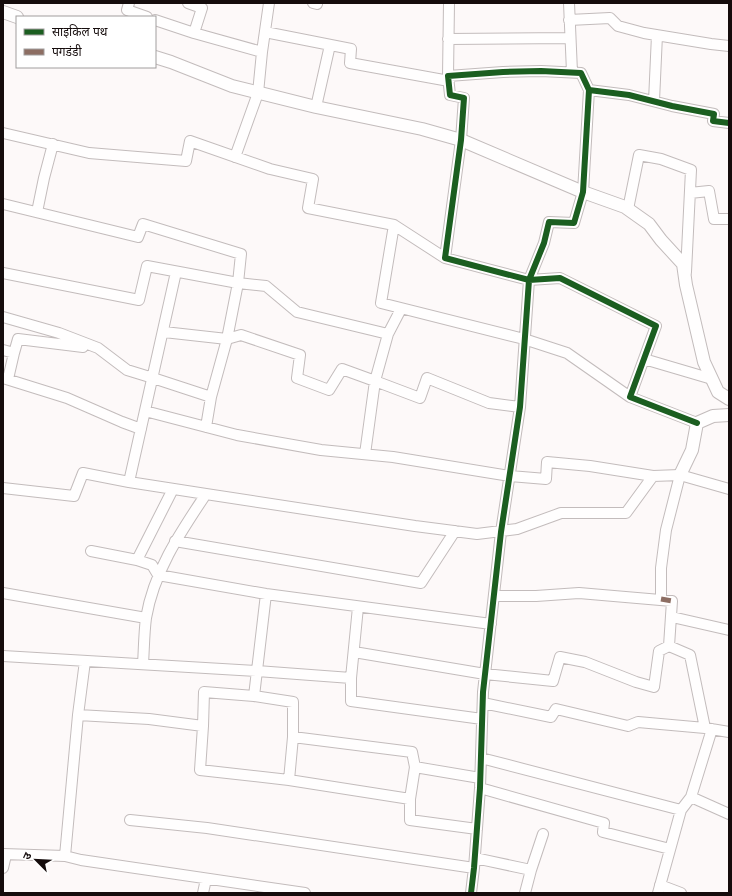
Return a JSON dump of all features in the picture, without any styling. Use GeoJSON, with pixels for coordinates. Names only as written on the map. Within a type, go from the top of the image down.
{"type":"FeatureCollection","features":[{"type":"Feature","properties":{"kind":"street"},"geometry":{"type":"LineString","coordinates":[[130,3],[127,10],[144,16]]}},
{"type":"Feature","properties":{"kind":"street"},"geometry":{"type":"LineString","coordinates":[[188,3],[202,5],[194,33]]}},
{"type":"Feature","properties":{"kind":"street"},"geometry":{"type":"LineString","coordinates":[[235,157],[258,93],[269,3]]}},
{"type":"Feature","properties":{"kind":"street"},"geometry":{"type":"LineString","coordinates":[[445,258],[461,140],[464,98],[450,95],[448,78],[448,3]]}},
{"type":"Feature","properties":{"kind":"street"},"geometry":{"type":"LineString","coordinates":[[568,3],[572,72]]}},
{"type":"Feature","properties":{"kind":"street"},"geometry":{"type":"LineString","coordinates":[[3,12],[16,17]]}},
{"type":"Feature","properties":{"kind":"street"},"geometry":{"type":"LineString","coordinates":[[569,20],[610,18],[618,26],[657,35],[729,46]]}},
{"type":"Feature","properties":{"kind":"street"},"geometry":{"type":"LineString","coordinates":[[156,20],[194,33],[262,52]]}},
{"type":"Feature","properties":{"kind":"street"},"geometry":{"type":"LineString","coordinates":[[265,32],[351,49],[350,63],[448,78],[511,71],[581,73],[589,90],[583,192],[574,223],[549,222],[544,243],[529,280],[520,406],[501,532],[485,674],[480,788],[471,893]]}},
{"type":"Feature","properties":{"kind":"street"},"geometry":{"type":"LineString","coordinates":[[654,101],[657,35]]}},
{"type":"Feature","properties":{"kind":"street"},"geometry":{"type":"LineString","coordinates":[[448,39],[570,38]]}},
{"type":"Feature","properties":{"kind":"street"},"geometry":{"type":"LineString","coordinates":[[316,107],[330,45]]}},
{"type":"Feature","properties":{"kind":"street"},"geometry":{"type":"LineString","coordinates":[[156,57],[232,86],[316,107],[422,129],[461,140],[583,192],[628,209],[649,224],[661,240],[683,264],[704,362],[718,392],[729,399]]}},
{"type":"Feature","properties":{"kind":"street"},"geometry":{"type":"LineString","coordinates":[[589,90],[629,95],[672,106],[714,114],[713,121],[729,124]]}},
{"type":"Feature","properties":{"kind":"street"},"geometry":{"type":"LineString","coordinates":[[3,133],[89,153],[186,161],[190,142],[270,169],[313,179],[308,208],[394,225],[445,258],[529,280],[560,278],[656,326],[630,397]]}},
{"type":"Feature","properties":{"kind":"street"},"geometry":{"type":"LineString","coordinates":[[37,212],[53,144]]}},
{"type":"Feature","properties":{"kind":"street"},"geometry":{"type":"LineString","coordinates":[[628,209],[639,155],[662,159],[691,170],[686,283]]}},
{"type":"Feature","properties":{"kind":"street"},"geometry":{"type":"LineString","coordinates":[[690,193],[710,191],[714,219],[729,219]]}},
{"type":"Feature","properties":{"kind":"street"},"geometry":{"type":"LineString","coordinates":[[3,204],[138,237],[143,224],[241,254],[238,283],[226,339],[211,397],[206,427]]}},
{"type":"Feature","properties":{"kind":"street"},"geometry":{"type":"LineString","coordinates":[[394,225],[380,303],[524,339],[567,354],[630,397],[697,423],[713,416],[729,415]]}},
{"type":"Feature","properties":{"kind":"street"},"geometry":{"type":"LineString","coordinates":[[3,273],[140,300],[147,266],[238,283],[266,286],[296,312],[388,334]]}},
{"type":"Feature","properties":{"kind":"street"},"geometry":{"type":"LineString","coordinates":[[129,482],[164,332],[176,272]]}},
{"type":"Feature","properties":{"kind":"street"},"geometry":{"type":"LineString","coordinates":[[365,454],[375,381],[388,334],[401,309]]}},
{"type":"Feature","properties":{"kind":"street"},"geometry":{"type":"LineString","coordinates":[[3,317],[59,333],[98,348],[127,370],[211,397]]}},
{"type":"Feature","properties":{"kind":"street"},"geometry":{"type":"LineString","coordinates":[[21,322],[18,339],[5,379],[67,398],[141,429]]}},
{"type":"Feature","properties":{"kind":"street"},"geometry":{"type":"LineString","coordinates":[[164,332],[226,339],[241,335],[300,355],[296,378],[329,390],[342,369],[420,398],[427,378],[489,402],[520,406]]}},
{"type":"Feature","properties":{"kind":"street"},"geometry":{"type":"LineString","coordinates":[[18,339],[98,348]]}},
{"type":"Feature","properties":{"kind":"street"},"geometry":{"type":"LineString","coordinates":[[3,350],[14,353]]}},
{"type":"Feature","properties":{"kind":"street"},"geometry":{"type":"LineString","coordinates":[[644,359],[712,379]]}},
{"type":"Feature","properties":{"kind":"street"},"geometry":{"type":"LineString","coordinates":[[145,411],[237,435],[321,450],[393,457],[510,476],[546,479],[547,462],[590,466],[653,476],[680,475],[729,489]]}},
{"type":"Feature","properties":{"kind":"street"},"geometry":{"type":"LineString","coordinates":[[661,599],[661,568],[666,530],[680,475],[692,450],[697,423]]}},
{"type":"Feature","properties":{"kind":"street"},"geometry":{"type":"LineString","coordinates":[[3,488],[74,496],[82,473],[173,489],[477,534],[517,529],[561,513],[626,513],[653,476]]}},
{"type":"Feature","properties":{"kind":"street"},"geometry":{"type":"LineString","coordinates":[[137,560],[173,489]]}},
{"type":"Feature","properties":{"kind":"street"},"geometry":{"type":"LineString","coordinates":[[143,664],[146,618],[158,575],[175,541],[206,494]]}},
{"type":"Feature","properties":{"kind":"street"},"geometry":{"type":"LineString","coordinates":[[175,541],[421,583],[455,531]]}},
{"type":"Feature","properties":{"kind":"street"},"geometry":{"type":"LineString","coordinates":[[91,551],[137,560],[152,565],[158,575],[266,594],[491,624]]}},
{"type":"Feature","properties":{"kind":"street"},"geometry":{"type":"LineString","coordinates":[[3,593],[146,618]]}},
{"type":"Feature","properties":{"kind":"street"},"geometry":{"type":"LineString","coordinates":[[494,596],[536,596],[579,593],[672,601],[669,646]]}},
{"type":"Feature","properties":{"kind":"street"},"geometry":{"type":"LineString","coordinates":[[254,696],[266,594]]}},
{"type":"Feature","properties":{"kind":"street"},"geometry":{"type":"LineString","coordinates":[[358,607],[350,701],[482,719]]}},
{"type":"Feature","properties":{"kind":"street"},"geometry":{"type":"LineString","coordinates":[[672,617],[729,630]]}},
{"type":"Feature","properties":{"kind":"street"},"geometry":{"type":"LineString","coordinates":[[354,652],[485,674],[553,681],[560,657],[585,662],[636,682],[654,687],[659,651],[669,646],[690,655],[708,729],[691,797],[681,810],[659,889],[681,893]]}},
{"type":"Feature","properties":{"kind":"street"},"geometry":{"type":"LineString","coordinates":[[3,656],[351,678]]}},
{"type":"Feature","properties":{"kind":"street"},"geometry":{"type":"LineString","coordinates":[[65,856],[78,715],[85,661]]}},
{"type":"Feature","properties":{"kind":"street"},"geometry":{"type":"LineString","coordinates":[[289,780],[293,738],[294,702],[254,696],[204,692],[200,770],[289,780],[410,798]]}},
{"type":"Feature","properties":{"kind":"street"},"geometry":{"type":"LineString","coordinates":[[483,703],[551,717],[556,709],[628,726],[638,722],[729,732]]}},
{"type":"Feature","properties":{"kind":"street"},"geometry":{"type":"LineString","coordinates":[[78,715],[149,719],[203,726]]}},
{"type":"Feature","properties":{"kind":"street"},"geometry":{"type":"LineString","coordinates":[[293,738],[412,752],[415,767],[410,798],[410,820],[477,829]]}},
{"type":"Feature","properties":{"kind":"street"},"geometry":{"type":"LineString","coordinates":[[481,758],[681,810]]}},
{"type":"Feature","properties":{"kind":"street"},"geometry":{"type":"LineString","coordinates":[[415,767],[480,778]]}},
{"type":"Feature","properties":{"kind":"street"},"geometry":{"type":"LineString","coordinates":[[480,788],[604,823],[603,832],[670,850]]}},
{"type":"Feature","properties":{"kind":"street"},"geometry":{"type":"LineString","coordinates":[[691,797],[729,814]]}},
{"type":"Feature","properties":{"kind":"street"},"geometry":{"type":"LineString","coordinates":[[130,820],[214,829],[531,870]]}},
{"type":"Feature","properties":{"kind":"street"},"geometry":{"type":"LineString","coordinates":[[525,893],[543,834]]}},
{"type":"Feature","properties":{"kind":"street"},"geometry":{"type":"LineString","coordinates":[[3,868],[4,854],[65,856],[81,860],[305,893]]}},
{"type":"Feature","properties":{"kind":"street"},"geometry":{"type":"LineString","coordinates":[[203,893],[206,878]]}},
{"type":"Feature","properties":{"kind":"marked path"},"geometry":{"type":"LineString","coordinates":[[661,599],[672,601]]}},
{"type":"Feature","properties":{"kind":"cycle path"},"geometry":{"type":"LineString","coordinates":[[589,90],[581,73],[541,71],[448,76],[450,95],[464,98],[461,140],[445,258],[529,280],[544,243],[549,222],[574,223],[583,192],[589,90],[629,95],[672,106],[714,114],[713,121],[729,123]]}},
{"type":"Feature","properties":{"kind":"cycle path"},"geometry":{"type":"LineString","coordinates":[[471,893],[480,788],[483,692],[501,532],[520,407],[529,280],[560,278],[656,326],[630,397],[697,423]]}}]}
